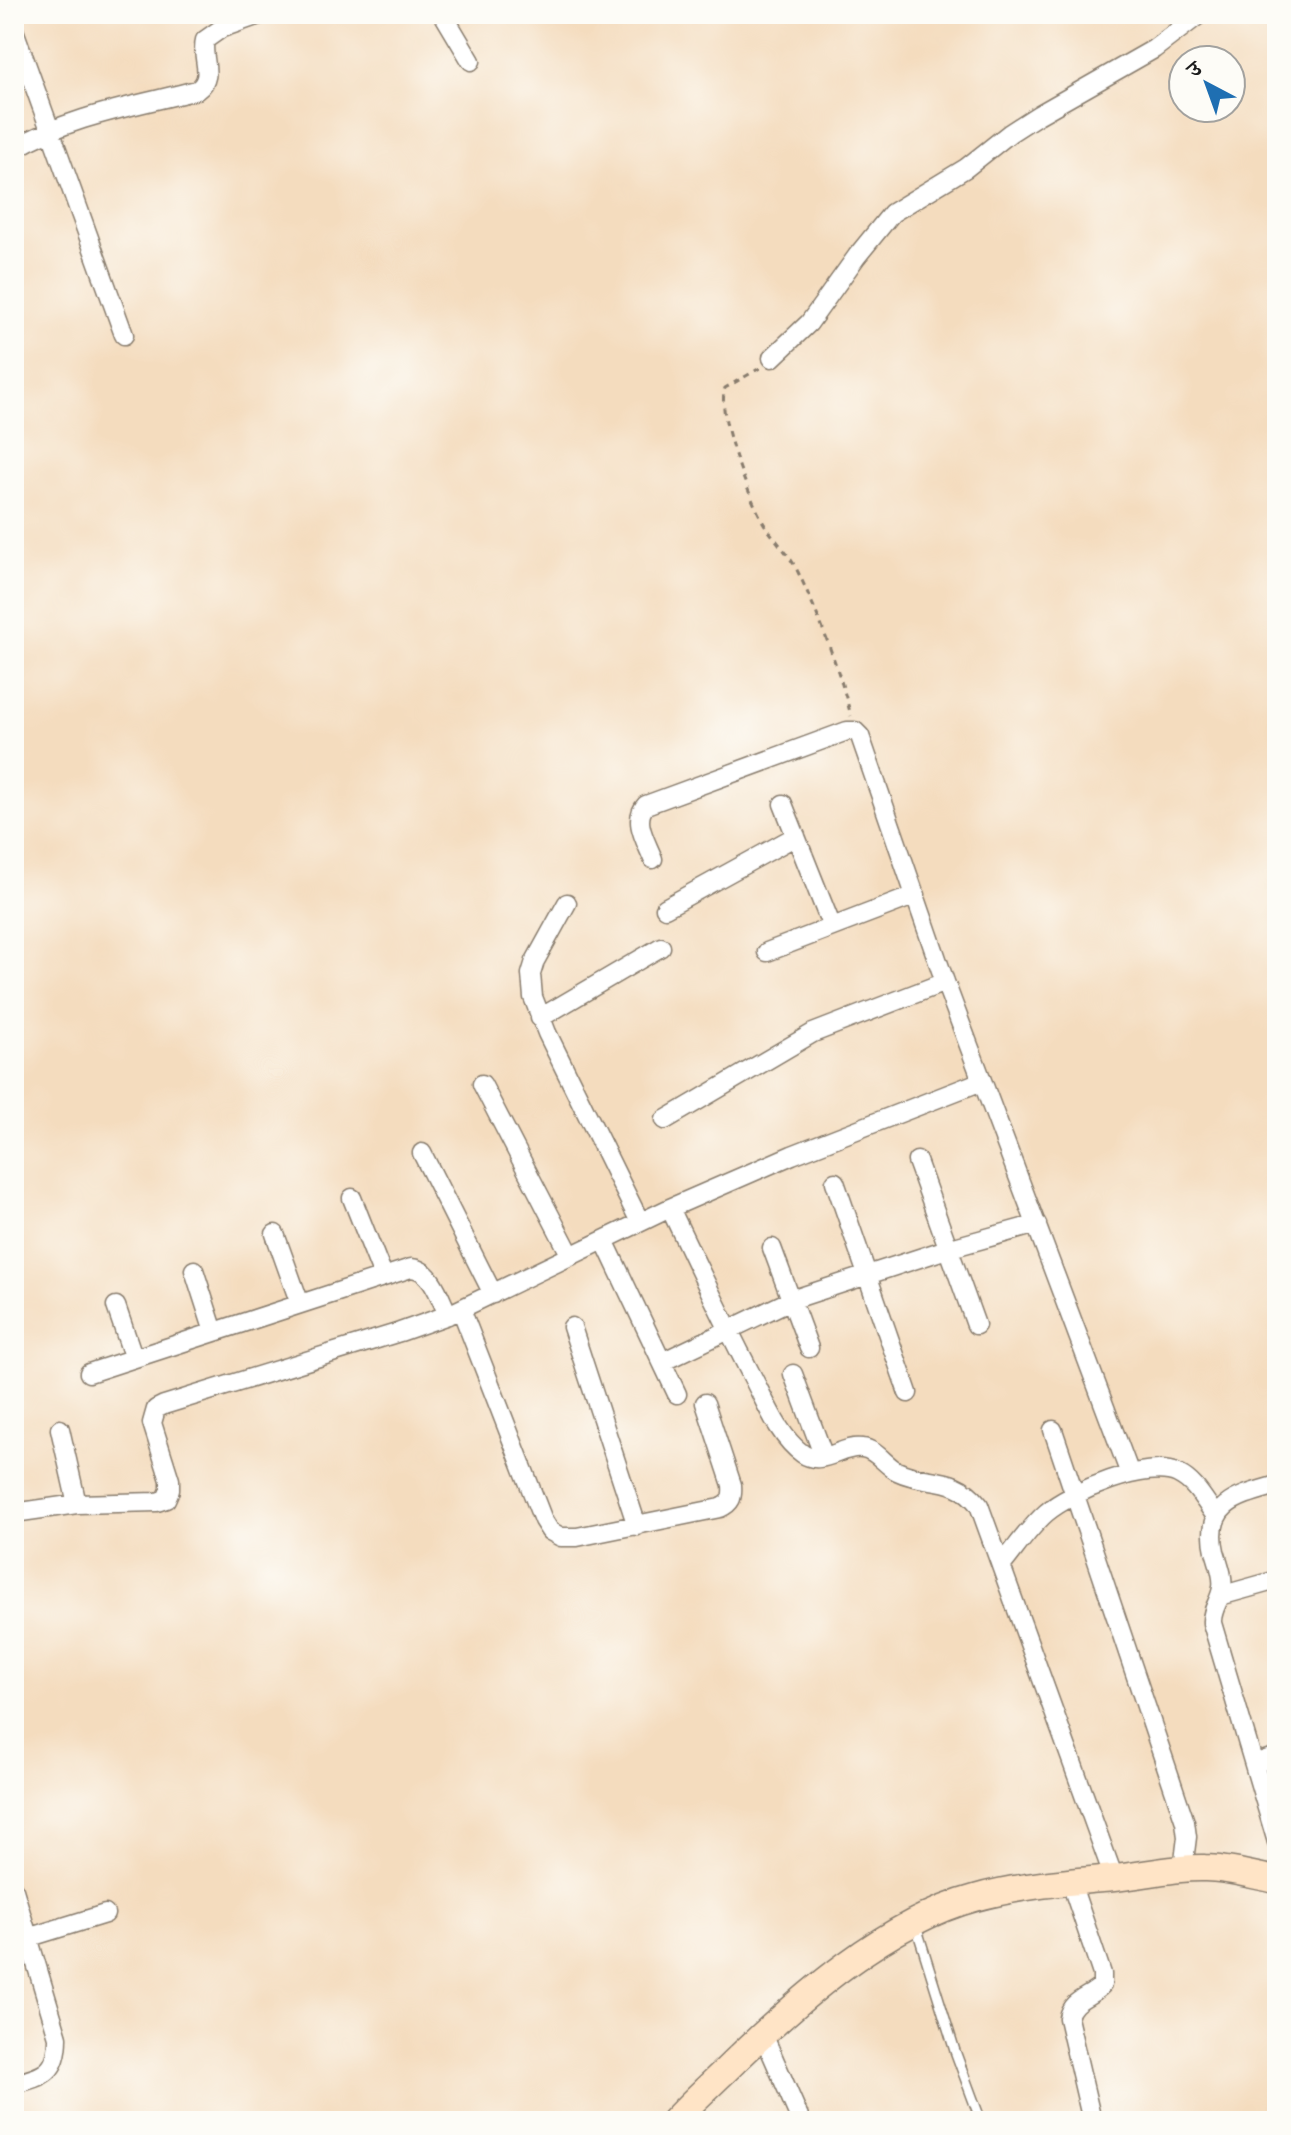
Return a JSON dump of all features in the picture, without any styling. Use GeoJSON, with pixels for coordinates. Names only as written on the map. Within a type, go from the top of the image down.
{"type":"FeatureCollection","features":[{"type":"Feature","properties":{"kind":"street"},"geometry":{"type":"LineString","coordinates":[[14,149],[49,130],[197,90],[207,78],[205,40],[222,28],[262,14]]}},
{"type":"Feature","properties":{"kind":"street"},"geometry":{"type":"LineString","coordinates":[[443,14],[471,61]]}},
{"type":"Feature","properties":{"kind":"street"},"geometry":{"type":"LineString","coordinates":[[772,358],[809,323],[892,213],[957,174],[1038,115],[1154,49],[1200,14]]}},
{"type":"Feature","properties":{"kind":"street"},"geometry":{"type":"LineString","coordinates":[[14,30],[124,335]]}},
{"type":"Feature","properties":{"kind":"street"},"geometry":{"type":"LineString","coordinates":[[653,859],[639,821],[640,811],[646,805],[847,731],[855,731],[860,736],[945,982],[1130,1474]]}},
{"type":"Feature","properties":{"kind":"street"},"geometry":{"type":"LineString","coordinates":[[783,804],[832,927]]}},
{"type":"Feature","properties":{"kind":"street"},"geometry":{"type":"LineString","coordinates":[[665,908],[796,836]]}},
{"type":"Feature","properties":{"kind":"street"},"geometry":{"type":"LineString","coordinates":[[767,952],[916,895]]}},
{"type":"Feature","properties":{"kind":"street"},"geometry":{"type":"LineString","coordinates":[[567,903],[540,948],[531,974],[531,986],[540,1018],[640,1222]]}},
{"type":"Feature","properties":{"kind":"street"},"geometry":{"type":"LineString","coordinates":[[540,1018],[661,947]]}},
{"type":"Feature","properties":{"kind":"street"},"geometry":{"type":"LineString","coordinates":[[665,1120],[813,1033],[945,982]]}},
{"type":"Feature","properties":{"kind":"street"},"geometry":{"type":"LineString","coordinates":[[14,1513],[77,1504],[157,1502],[166,1499],[170,1480],[152,1423],[156,1409],[455,1312],[670,1208],[792,1155],[982,1081]]}},
{"type":"Feature","properties":{"kind":"street"},"geometry":{"type":"LineString","coordinates":[[482,1084],[571,1256]]}},
{"type":"Feature","properties":{"kind":"street"},"geometry":{"type":"LineString","coordinates":[[422,1153],[493,1294]]}},
{"type":"Feature","properties":{"kind":"street"},"geometry":{"type":"LineString","coordinates":[[917,1161],[976,1325]]}},
{"type":"Feature","properties":{"kind":"street"},"geometry":{"type":"LineString","coordinates":[[835,1182],[908,1393]]}},
{"type":"Feature","properties":{"kind":"street"},"geometry":{"type":"LineString","coordinates":[[352,1198],[383,1276]]}},
{"type":"Feature","properties":{"kind":"street"},"geometry":{"type":"LineString","coordinates":[[670,1208],[728,1330],[785,1434],[804,1455],[814,1459],[861,1447],[870,1450],[899,1472],[951,1483],[979,1505],[1114,1878]]}},
{"type":"Feature","properties":{"kind":"street"},"geometry":{"type":"LineString","coordinates":[[662,1362],[791,1300],[947,1249],[1037,1224]]}},
{"type":"Feature","properties":{"kind":"street"},"geometry":{"type":"LineString","coordinates":[[275,1234],[300,1304]]}},
{"type":"Feature","properties":{"kind":"street"},"geometry":{"type":"LineString","coordinates":[[604,1240],[677,1394]]}},
{"type":"Feature","properties":{"kind":"street"},"geometry":{"type":"LineString","coordinates":[[772,1248],[809,1348]]}},
{"type":"Feature","properties":{"kind":"street"},"geometry":{"type":"LineString","coordinates":[[89,1373],[383,1276],[420,1268],[455,1312],[543,1520],[550,1531],[561,1537],[637,1526],[729,1504],[733,1497],[732,1485],[705,1403]]}},
{"type":"Feature","properties":{"kind":"street"},"geometry":{"type":"LineString","coordinates":[[194,1270],[214,1332]]}},
{"type":"Feature","properties":{"kind":"street"},"geometry":{"type":"LineString","coordinates":[[116,1306],[133,1356]]}},
{"type":"Feature","properties":{"kind":"street"},"geometry":{"type":"LineString","coordinates":[[572,1327],[637,1526]]}},
{"type":"Feature","properties":{"kind":"street"},"geometry":{"type":"LineString","coordinates":[[793,1374],[824,1457]]}},
{"type":"Feature","properties":{"kind":"street"},"geometry":{"type":"LineString","coordinates":[[60,1429],[77,1504]]}},
{"type":"Feature","properties":{"kind":"street"},"geometry":{"type":"LineString","coordinates":[[1053,1430],[1185,1822],[1195,1868]]}},
{"type":"Feature","properties":{"kind":"street"},"geometry":{"type":"LineString","coordinates":[[1002,1565],[1044,1514],[1075,1495],[1130,1474],[1165,1469],[1177,1473],[1188,1480],[1215,1515]]}},
{"type":"Feature","properties":{"kind":"street"},"geometry":{"type":"LineString","coordinates":[[1277,1485],[1229,1503],[1215,1515],[1211,1534],[1222,1578],[1212,1623],[1277,1842]]}},
{"type":"Feature","properties":{"kind":"street"},"geometry":{"type":"LineString","coordinates":[[1220,1596],[1277,1580]]}},
{"type":"Feature","properties":{"kind":"street"},"geometry":{"type":"LineString","coordinates":[[1254,1764],[1277,1756]]}},
{"type":"Feature","properties":{"kind":"street"},"geometry":{"type":"LineString","coordinates":[[682,2118],[763,2034],[804,1997],[852,1961],[915,1922],[972,1898],[1070,1880],[1195,1868],[1277,1880]]}},
{"type":"Feature","properties":{"kind":"street"},"geometry":{"type":"LineString","coordinates":[[1070,1880],[1102,1974],[1102,1985],[1074,2003],[1068,2018],[1092,2121]]}},
{"type":"Feature","properties":{"kind":"street"},"geometry":{"type":"LineString","coordinates":[[14,1890],[22,1939],[58,2037],[58,2055],[52,2068],[40,2077],[14,2084]]}},
{"type":"Feature","properties":{"kind":"street"},"geometry":{"type":"LineString","coordinates":[[22,1939],[105,1914]]}},
{"type":"Feature","properties":{"kind":"street"},"geometry":{"type":"LineString","coordinates":[[763,2034],[801,2121]]}},
{"type":"Feature","properties":{"kind":"lane"},"geometry":{"type":"LineString","coordinates":[[915,1922],[958,2060],[981,2121]]}},
{"type":"Feature","properties":{"kind":"path"},"geometry":{"type":"LineString","coordinates":[[748,376],[725,388],[723,403],[731,440],[763,521],[789,556],[803,583],[840,671],[855,731]]}}]}
